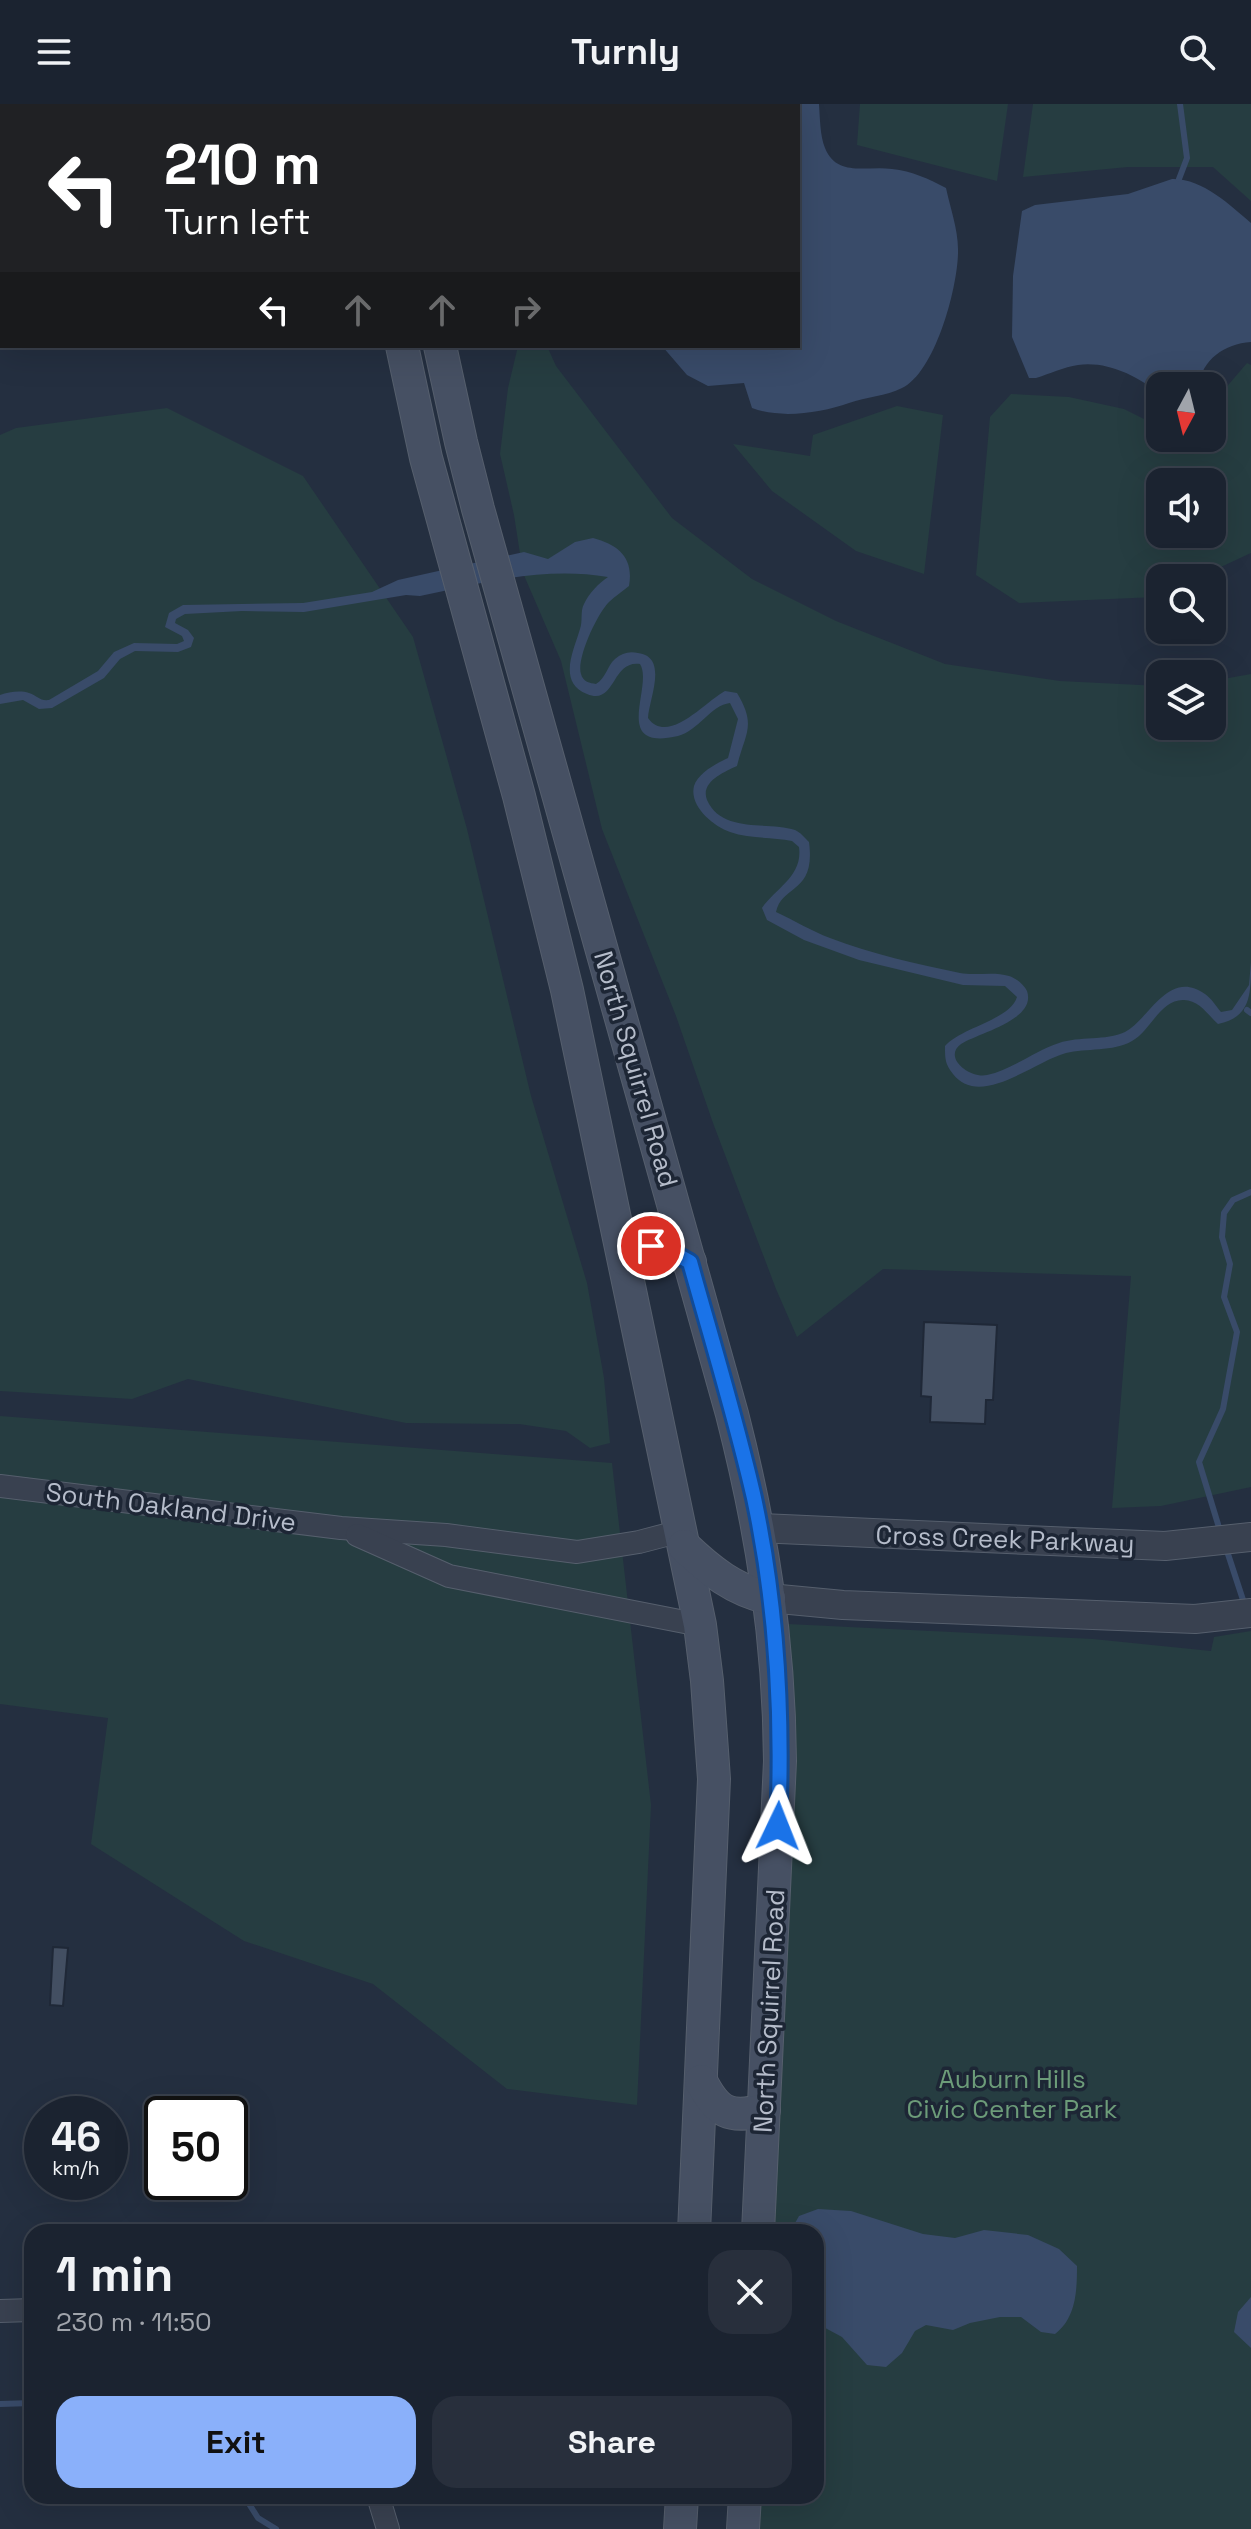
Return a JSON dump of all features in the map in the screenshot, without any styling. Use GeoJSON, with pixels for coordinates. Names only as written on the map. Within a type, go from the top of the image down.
{"type":"FeatureCollection","features":[{"type":"Feature","properties":{"kind":"main road","name":"North Squirrel Road"},"geometry":{"type":"LineString","coordinates":[[402,348],[442,518],[473,625],[567,990],[700,1625],[714,1779],[694,2224]]}},
{"type":"Feature","properties":{"kind":"main road","name":"North Squirrel Road"},"geometry":{"type":"LineString","coordinates":[[440,348],[478,509],[690,1262],[759,1528],[779,1692],[780,1772],[758,2224]]}},
{"type":"Feature","properties":{"kind":"main road"},"geometry":{"type":"LineString","coordinates":[[625,1259],[632,1252],[651,1246],[663,1247],[690,1262]]}},
{"type":"Feature","properties":{"kind":"main road"},"geometry":{"type":"LineString","coordinates":[[683,1538],[701,1563],[730,1584],[769,1598]]}},
{"type":"Feature","properties":{"kind":"main road"},"geometry":{"type":"LineString","coordinates":[[701,2081],[713,2102],[722,2110],[745,2115],[764,2110]]}},
{"type":"Feature","properties":{"kind":"main road"},"geometry":{"type":"LineString","coordinates":[[680,2529],[682,2504]]}},
{"type":"Feature","properties":{"kind":"main road"},"geometry":{"type":"LineString","coordinates":[[743,2529],[745,2504]]}},
{"type":"Feature","properties":{"kind":"street","name":"South Oakland Drive"},"geometry":{"type":"LineString","coordinates":[[0,1486],[341,1528],[446,1535],[577,1552],[683,1538]]}},
{"type":"Feature","properties":{"kind":"street","name":"South Oakland Drive"},"geometry":{"type":"LineString","coordinates":[[341,1528],[449,1576],[700,1625]]}},
{"type":"Feature","properties":{"kind":"street","name":"Cross Creek Parkway"},"geometry":{"type":"LineString","coordinates":[[759,1528],[1165,1546],[1251,1537]]}},
{"type":"Feature","properties":{"kind":"street"},"geometry":{"type":"LineString","coordinates":[[769,1598],[843,1605],[1195,1619],[1251,1613]]}},
{"type":"Feature","properties":{"kind":"street"},"geometry":{"type":"LineString","coordinates":[[0,2311],[24,2310]]}},
{"type":"Feature","properties":{"kind":"street"},"geometry":{"type":"LineString","coordinates":[[380,2504],[388,2529]]}},
{"type":"Feature","properties":{"kind":"green space"},"geometry":{"type":"Polygon","coordinates":[[[860,104],[1008,104],[997,181],[857,145],[860,104]]]}},
{"type":"Feature","properties":{"kind":"green space"},"geometry":{"type":"Polygon","coordinates":[[[1033,104],[1251,104],[1251,201],[1213,167],[1128,167],[1023,177],[1033,104]]]}},
{"type":"Feature","properties":{"kind":"green space"},"geometry":{"type":"Polygon","coordinates":[[[518,348],[548,348],[556,366],[672,518],[752,579],[836,621],[945,664],[1060,681],[1146,685],[1146,740],[1226,740],[1226,678],[1251,674],[1251,1487],[1161,1506],[1112,1508],[1131,1276],[883,1269],[797,1337],[776,1289],[676,1016],[602,829],[561,661],[523,573],[500,454],[508,388],[518,348]]]}},
{"type":"Feature","properties":{"kind":"green space"},"geometry":{"type":"Polygon","coordinates":[[[1247,363],[1251,365],[1251,553],[1226,565],[1146,564],[1146,597],[1019,603],[976,575],[990,417],[1011,394],[1069,397],[1124,409],[1146,420],[1146,452],[1226,452],[1226,388],[1247,363]]]}},
{"type":"Feature","properties":{"kind":"green space"},"geometry":{"type":"Polygon","coordinates":[[[897,406],[943,415],[924,574],[856,551],[772,491],[733,444],[810,456],[813,435],[897,406]]]}},
{"type":"Feature","properties":{"kind":"green space"},"geometry":{"type":"Polygon","coordinates":[[[167,408],[303,476],[413,637],[467,829],[531,1096],[587,1283],[604,1378],[610,1443],[590,1448],[566,1431],[519,1424],[406,1423],[188,1379],[132,1399],[0,1391],[0,435],[16,428],[167,408]]]}},
{"type":"Feature","properties":{"kind":"green space"},"geometry":{"type":"Polygon","coordinates":[[[0,1416],[612,1463],[651,1805],[637,2105],[507,2089],[373,1984],[244,1941],[91,1844],[108,1718],[0,1704],[0,1416]]]}},
{"type":"Feature","properties":{"kind":"green space","name":"Auburn Hills Civic Center Park"},"geometry":{"type":"Polygon","coordinates":[[[788,1624],[1093,1639],[1211,1651],[1214,1637],[1251,1631],[1251,2529],[751,2529],[753,2504],[824,2504],[824,2224],[766,2224],[788,1624]]]}},
{"type":"Feature","properties":{"kind":"water"},"geometry":{"type":"Polygon","coordinates":[[[800,104],[819,104],[823,143],[837,163],[845,167],[906,172],[946,188],[958,241],[950,304],[925,364],[914,379],[902,388],[826,410],[788,414],[752,408],[744,383],[708,386],[687,375],[664,348],[800,348],[800,104]]]}},
{"type":"Feature","properties":{"kind":"water"},"geometry":{"type":"Polygon","coordinates":[[[1172,179],[1183,180],[1205,188],[1251,223],[1251,342],[1232,346],[1216,355],[1203,372],[1146,372],[1146,384],[1111,368],[1089,364],[1029,378],[1012,337],[1013,276],[1022,211],[1035,205],[1128,194],[1172,179]]]}},
{"type":"Feature","properties":{"kind":"water"},"geometry":{"type":"Polygon","coordinates":[[[593,538],[623,554],[630,576],[629,586],[609,602],[594,626],[584,648],[580,667],[582,677],[596,684],[620,655],[632,652],[647,656],[655,670],[648,718],[656,725],[666,727],[687,719],[725,691],[737,693],[747,714],[748,730],[737,766],[714,778],[707,788],[707,800],[723,818],[795,830],[809,842],[808,871],[779,903],[776,912],[823,935],[862,949],[960,973],[1003,975],[1014,978],[1026,989],[1028,1001],[1015,1018],[961,1044],[956,1050],[957,1061],[967,1071],[987,1075],[1059,1043],[1125,1032],[1160,999],[1180,987],[1205,994],[1221,1012],[1232,1010],[1249,985],[1251,962],[1249,994],[1243,1010],[1229,1021],[1218,1024],[1194,1002],[1176,1001],[1162,1010],[1139,1036],[1125,1044],[1066,1053],[992,1085],[978,1087],[964,1083],[948,1067],[945,1046],[1005,1012],[1017,997],[1005,986],[963,985],[859,960],[804,940],[767,920],[762,908],[793,874],[799,847],[792,841],[745,836],[723,829],[699,808],[693,793],[699,777],[728,758],[738,719],[730,703],[717,708],[685,733],[657,738],[645,735],[640,726],[643,674],[640,664],[624,669],[609,689],[596,696],[578,689],[572,682],[570,665],[583,607],[591,592],[608,577],[537,575],[304,612],[185,614],[175,623],[188,630],[194,638],[191,647],[178,652],[135,651],[120,659],[104,678],[52,708],[39,709],[23,700],[0,704],[0,695],[14,692],[26,692],[49,700],[98,671],[114,652],[134,643],[177,644],[184,641],[182,636],[165,627],[169,613],[183,605],[303,603],[372,592],[398,580],[524,552],[548,559],[575,542],[593,538]]]}},
{"type":"Feature","properties":{"kind":"water"},"geometry":{"type":"Polygon","coordinates":[[[818,2209],[851,2211],[923,2234],[955,2238],[984,2230],[1028,2235],[1059,2249],[1077,2266],[1076,2294],[1071,2312],[1055,2334],[1041,2332],[1021,2317],[1000,2317],[953,2330],[926,2325],[915,2331],[902,2353],[886,2367],[867,2365],[842,2337],[824,2327],[824,2224],[794,2224],[799,2216],[818,2209]]]}},
{"type":"Feature","properties":{"kind":"water"},"geometry":{"type":"Polygon","coordinates":[[[1251,2297],[1251,2348],[1234,2332],[1238,2312],[1251,2297]]]}},
{"type":"Feature","properties":{"kind":"building"},"geometry":{"type":"Polygon","coordinates":[[[924,1322],[997,1325],[993,1400],[986,1400],[985,1424],[930,1422],[931,1397],[921,1396],[924,1322]]]}},
{"type":"Feature","properties":{"kind":"building"},"geometry":{"type":"Polygon","coordinates":[[[53,1947],[68,1948],[63,2006],[50,2005],[53,1947]]]}},
{"type":"Feature","properties":{"kind":"waterway"},"geometry":{"type":"LineString","coordinates":[[1179,179],[1187,158],[1180,104]]}},
{"type":"Feature","properties":{"kind":"waterway"},"geometry":{"type":"LineString","coordinates":[[1247,1010],[1251,1013]]}},
{"type":"Feature","properties":{"kind":"waterway"},"geometry":{"type":"LineString","coordinates":[[1221,1534],[1199,1462],[1223,1409],[1237,1332],[1224,1297],[1230,1264],[1222,1237],[1224,1213],[1233,1200],[1251,1192]]}},
{"type":"Feature","properties":{"kind":"waterway"},"geometry":{"type":"LineString","coordinates":[[1226,1548],[1245,1606]]}},
{"type":"Feature","properties":{"kind":"waterway"},"geometry":{"type":"LineString","coordinates":[[0,2404],[24,2403]]}},
{"type":"Feature","properties":{"kind":"waterway"},"geometry":{"type":"LineString","coordinates":[[249,2504],[258,2518],[276,2529]]}},
{"type":"Feature","properties":{"kind":"route"},"geometry":{"type":"LineString","coordinates":[[651,1246],[663,1247],[690,1262],[753,1498],[765,1561],[779,1692],[778,1826]]}}]}
